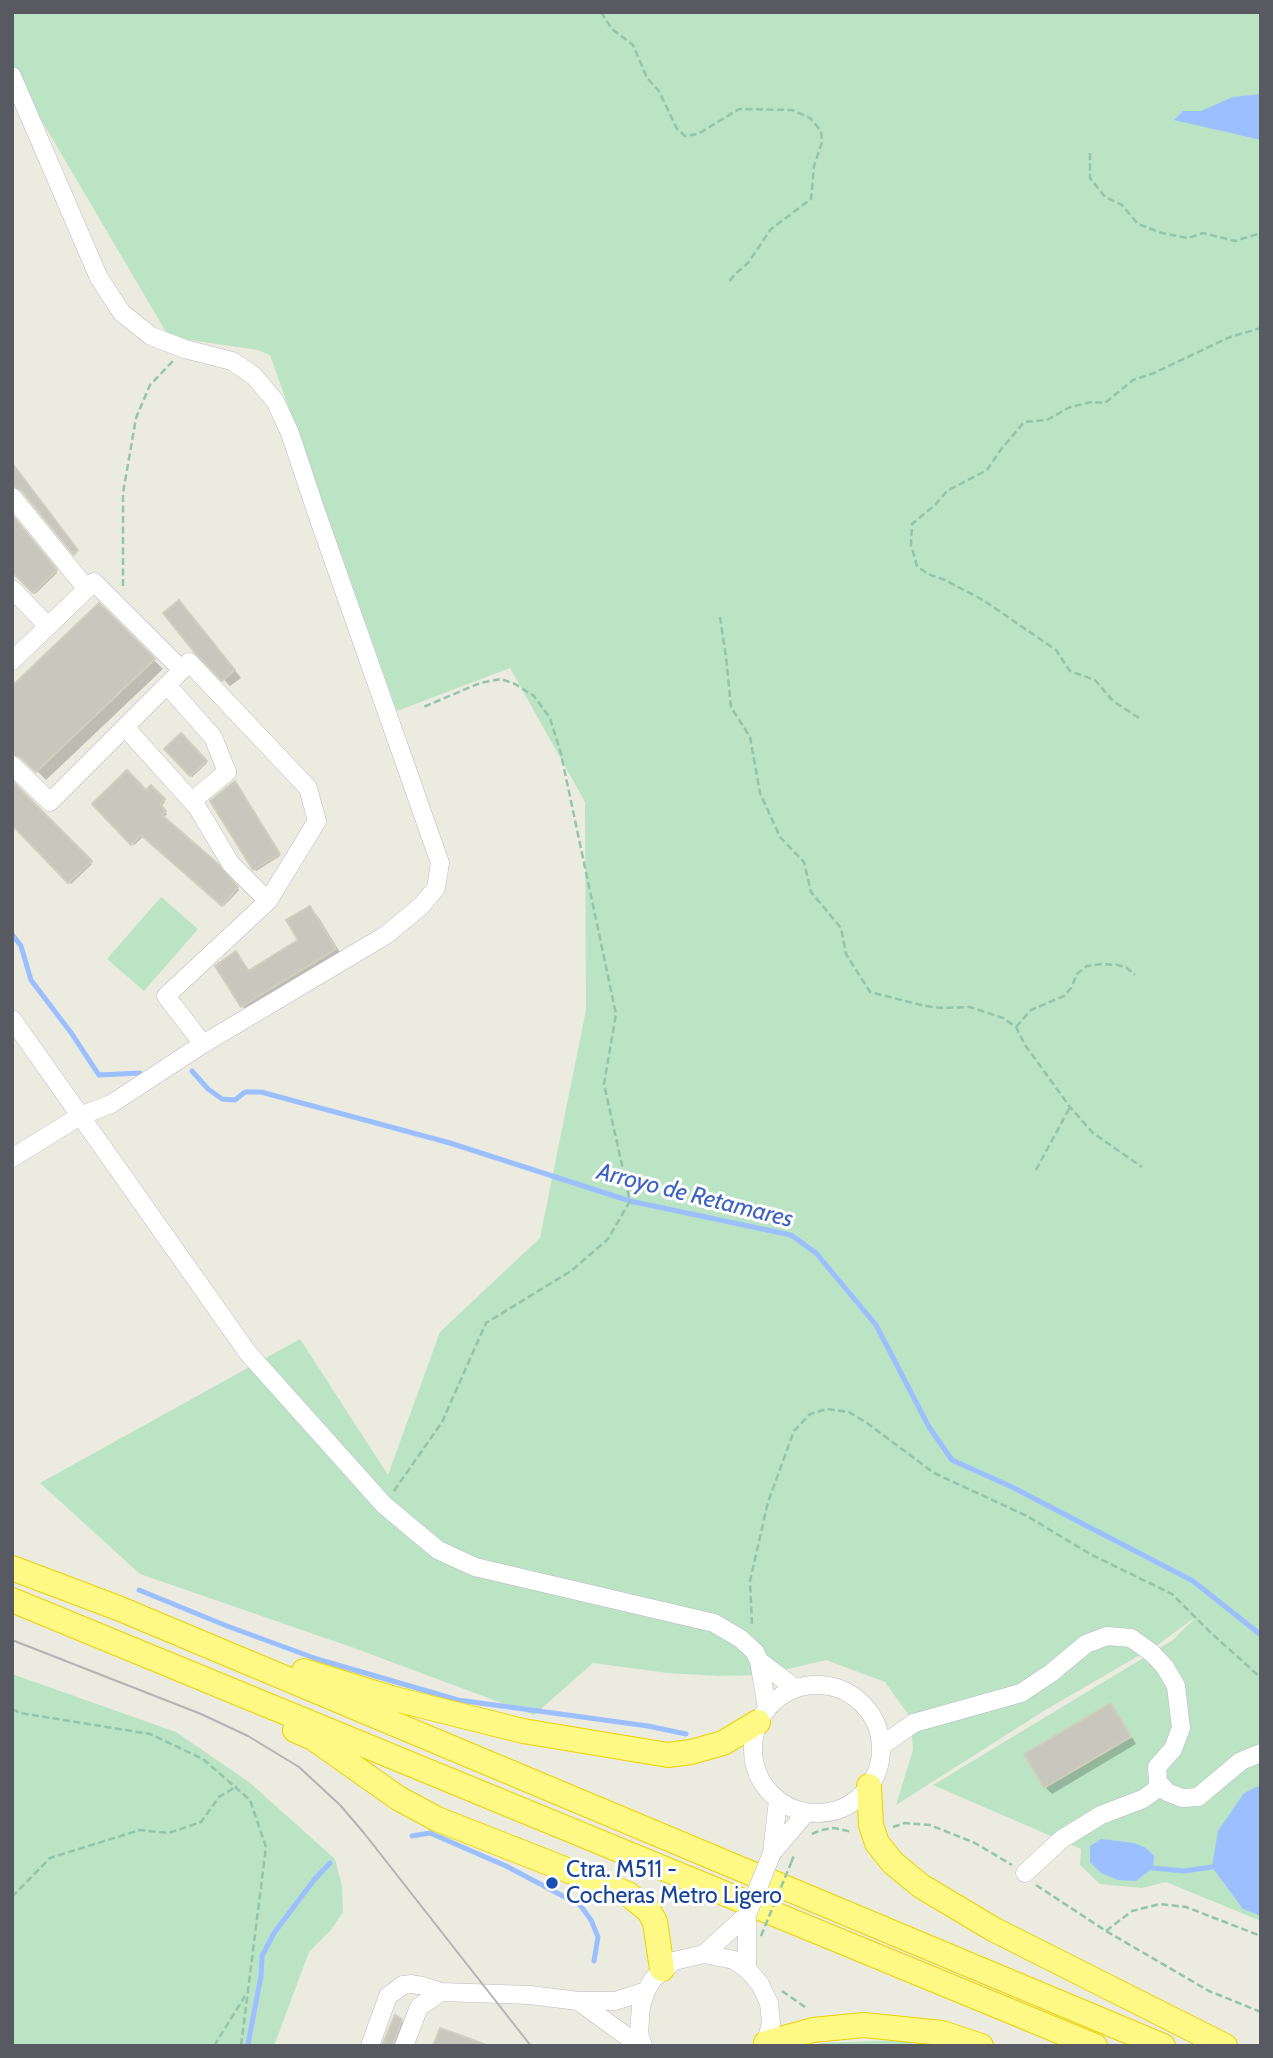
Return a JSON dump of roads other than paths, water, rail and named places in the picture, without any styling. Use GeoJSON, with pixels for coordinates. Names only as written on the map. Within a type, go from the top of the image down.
{"type":"FeatureCollection","features":[{"type":"Feature","properties":{"kind":"highway"},"geometry":{"type":"LineString","coordinates":[[12,1568],[117,1608],[1163,2046]]}},
{"type":"Feature","properties":{"kind":"highway"},"geometry":{"type":"LineString","coordinates":[[12,1600],[222,1688],[309,1720],[1095,2046]]}},
{"type":"Feature","properties":{"kind":"highway"},"geometry":{"type":"LineString","coordinates":[[117,1608],[194,1631],[367,1691],[561,1739],[668,1755],[723,1743],[762,1715]]}},
{"type":"Feature","properties":{"kind":"highway"},"geometry":{"type":"LineString","coordinates":[[222,1688],[277,1723],[313,1738],[398,1798],[437,1819],[628,1894],[649,1910],[655,1922],[662,1969]]}},
{"type":"Feature","properties":{"kind":"highway"},"geometry":{"type":"LineString","coordinates":[[869,1786],[870,1815],[877,1843],[893,1863],[921,1886],[950,1905],[1060,1964],[1225,2046]]}},
{"type":"Feature","properties":{"kind":"highway"},"geometry":{"type":"LineString","coordinates":[[766,2044],[813,2030],[864,2025],[942,2033],[981,2046]]}},
{"type":"Feature","properties":{"kind":"street"},"geometry":{"type":"LineString","coordinates":[[12,76],[99,278],[122,313],[151,336],[185,349],[232,361],[254,376],[275,401],[290,433],[440,863],[436,888],[421,906],[386,935],[203,1044],[111,1104],[80,1116],[12,1158]]}},
{"type":"Feature","properties":{"kind":"street"},"geometry":{"type":"LineString","coordinates":[[12,497],[87,589]]}},
{"type":"Feature","properties":{"kind":"street"},"geometry":{"type":"LineString","coordinates":[[12,661],[94,582],[182,670]]}},
{"type":"Feature","properties":{"kind":"street"},"geometry":{"type":"LineString","coordinates":[[12,589],[48,626]]}},
{"type":"Feature","properties":{"kind":"street"},"geometry":{"type":"LineString","coordinates":[[12,765],[50,802],[189,663],[308,788],[317,821],[268,901],[166,996],[203,1044]]}},
{"type":"Feature","properties":{"kind":"street"},"geometry":{"type":"LineString","coordinates":[[167,685],[213,737],[227,772],[192,801]]}},
{"type":"Feature","properties":{"kind":"street"},"geometry":{"type":"LineString","coordinates":[[201,722],[224,699]]}},
{"type":"Feature","properties":{"kind":"street"},"geometry":{"type":"LineString","coordinates":[[125,727],[192,801],[230,864],[268,901]]}},
{"type":"Feature","properties":{"kind":"street"},"geometry":{"type":"LineString","coordinates":[[12,1019],[248,1353],[384,1505],[438,1550],[475,1567],[714,1623],[741,1639],[795,1688]]}},
{"type":"Feature","properties":{"kind":"street"},"geometry":{"type":"LineString","coordinates":[[881,1746],[914,1723],[1021,1693],[1051,1674],[1086,1644],[1107,1636],[1131,1639],[1152,1653],[1165,1667],[1176,1686],[1181,1728],[1173,1749],[1157,1767],[1161,1786],[1167,1793],[1182,1798],[1198,1797],[1241,1761],[1261,1754]]}},
{"type":"Feature","properties":{"kind":"street"},"geometry":{"type":"LineString","coordinates":[[757,1656],[762,1715],[752,1750],[759,1778],[778,1800],[806,1813],[842,1809],[857,1799],[869,1786],[879,1767],[881,1746],[873,1717],[858,1700],[839,1689],[825,1685],[795,1688],[775,1700],[762,1715]]}},
{"type":"Feature","properties":{"kind":"street"},"geometry":{"type":"LineString","coordinates":[[873,1717],[914,1723]]}},
{"type":"Feature","properties":{"kind":"street"},"geometry":{"type":"LineString","coordinates":[[1026,1873],[1062,1839],[1101,1815],[1143,1800],[1161,1786]]}},
{"type":"Feature","properties":{"kind":"street"},"geometry":{"type":"LineString","coordinates":[[747,1969],[747,1915],[772,1853],[778,1800]]}},
{"type":"Feature","properties":{"kind":"street"},"geometry":{"type":"LineString","coordinates":[[772,1853],[806,1813]]}},
{"type":"Feature","properties":{"kind":"street"},"geometry":{"type":"LineString","coordinates":[[704,1954],[747,1915]]}},
{"type":"Feature","properties":{"kind":"street"},"geometry":{"type":"LineString","coordinates":[[642,2046],[639,2033],[640,2006],[646,1991],[662,1969],[688,1956],[704,1954],[726,1958],[747,1969],[760,1984],[769,2003],[771,2023],[766,2044]]}},
{"type":"Feature","properties":{"kind":"street"},"geometry":{"type":"LineString","coordinates":[[370,2046],[388,1996],[395,1990],[412,1984],[441,1992],[530,1995],[578,2001],[615,2001],[646,1991]]}},
{"type":"Feature","properties":{"kind":"street"},"geometry":{"type":"LineString","coordinates":[[404,2046],[419,2007],[441,1992]]}},
{"type":"Feature","properties":{"kind":"street"},"geometry":{"type":"LineString","coordinates":[[578,2001],[642,2046]]}},
{"type":"Feature","properties":{"kind":"water"},"geometry":{"type":"Polygon","coordinates":[[[1261,94],[1261,140],[1174,120],[1183,111],[1201,111],[1233,97],[1261,94]]]}},
{"type":"Feature","properties":{"kind":"water"},"geometry":{"type":"Polygon","coordinates":[[[1261,1785],[1261,1916],[1243,1909],[1212,1867],[1218,1831],[1244,1793],[1261,1785]]]}},
{"type":"Feature","properties":{"kind":"water"},"geometry":{"type":"Polygon","coordinates":[[[1101,1839],[1134,1843],[1146,1848],[1154,1856],[1153,1868],[1136,1881],[1118,1880],[1101,1873],[1090,1862],[1090,1846],[1101,1839]]]}},
{"type":"Feature","properties":{"kind":"waterway","name":"Arroyo de Retamares"},"geometry":{"type":"LineString","coordinates":[[12,934],[21,946],[31,980],[99,1075],[140,1073]]}},
{"type":"Feature","properties":{"kind":"waterway","name":"Arroyo de Retamares"},"geometry":{"type":"LineString","coordinates":[[192,1071],[208,1089],[222,1099],[235,1100],[245,1092],[261,1092],[450,1143],[630,1201],[791,1235],[816,1253],[876,1325],[929,1427],[952,1460],[1012,1487],[1193,1581],[1261,1635]]}},
{"type":"Feature","properties":{"kind":"waterway"},"geometry":{"type":"LineString","coordinates":[[139,1590],[317,1659],[458,1700],[648,1726],[686,1734]]}},
{"type":"Feature","properties":{"kind":"waterway"},"geometry":{"type":"LineString","coordinates":[[412,1836],[430,1833],[506,1866],[580,1905],[591,1920],[598,1937],[594,1961]]}},
{"type":"Feature","properties":{"kind":"waterway"},"geometry":{"type":"LineString","coordinates":[[248,2044],[261,1976],[262,1956],[274,1933],[330,1863]]}},
{"type":"Feature","properties":{"kind":"waterway"},"geometry":{"type":"LineString","coordinates":[[1153,1868],[1184,1871],[1212,1867]]}},
{"type":"Feature","properties":{"kind":"tram line"},"geometry":{"type":"LineString","coordinates":[[12,1640],[201,1714],[248,1736],[299,1767],[340,1805],[364,1833],[531,2046]]}},
{"type":"Feature","properties":{"kind":"place","name":"Ctra. M511 - Cocheras Metro Ligero"},"geometry":{"type":"Point","coordinates":[552,1883]}}]}
